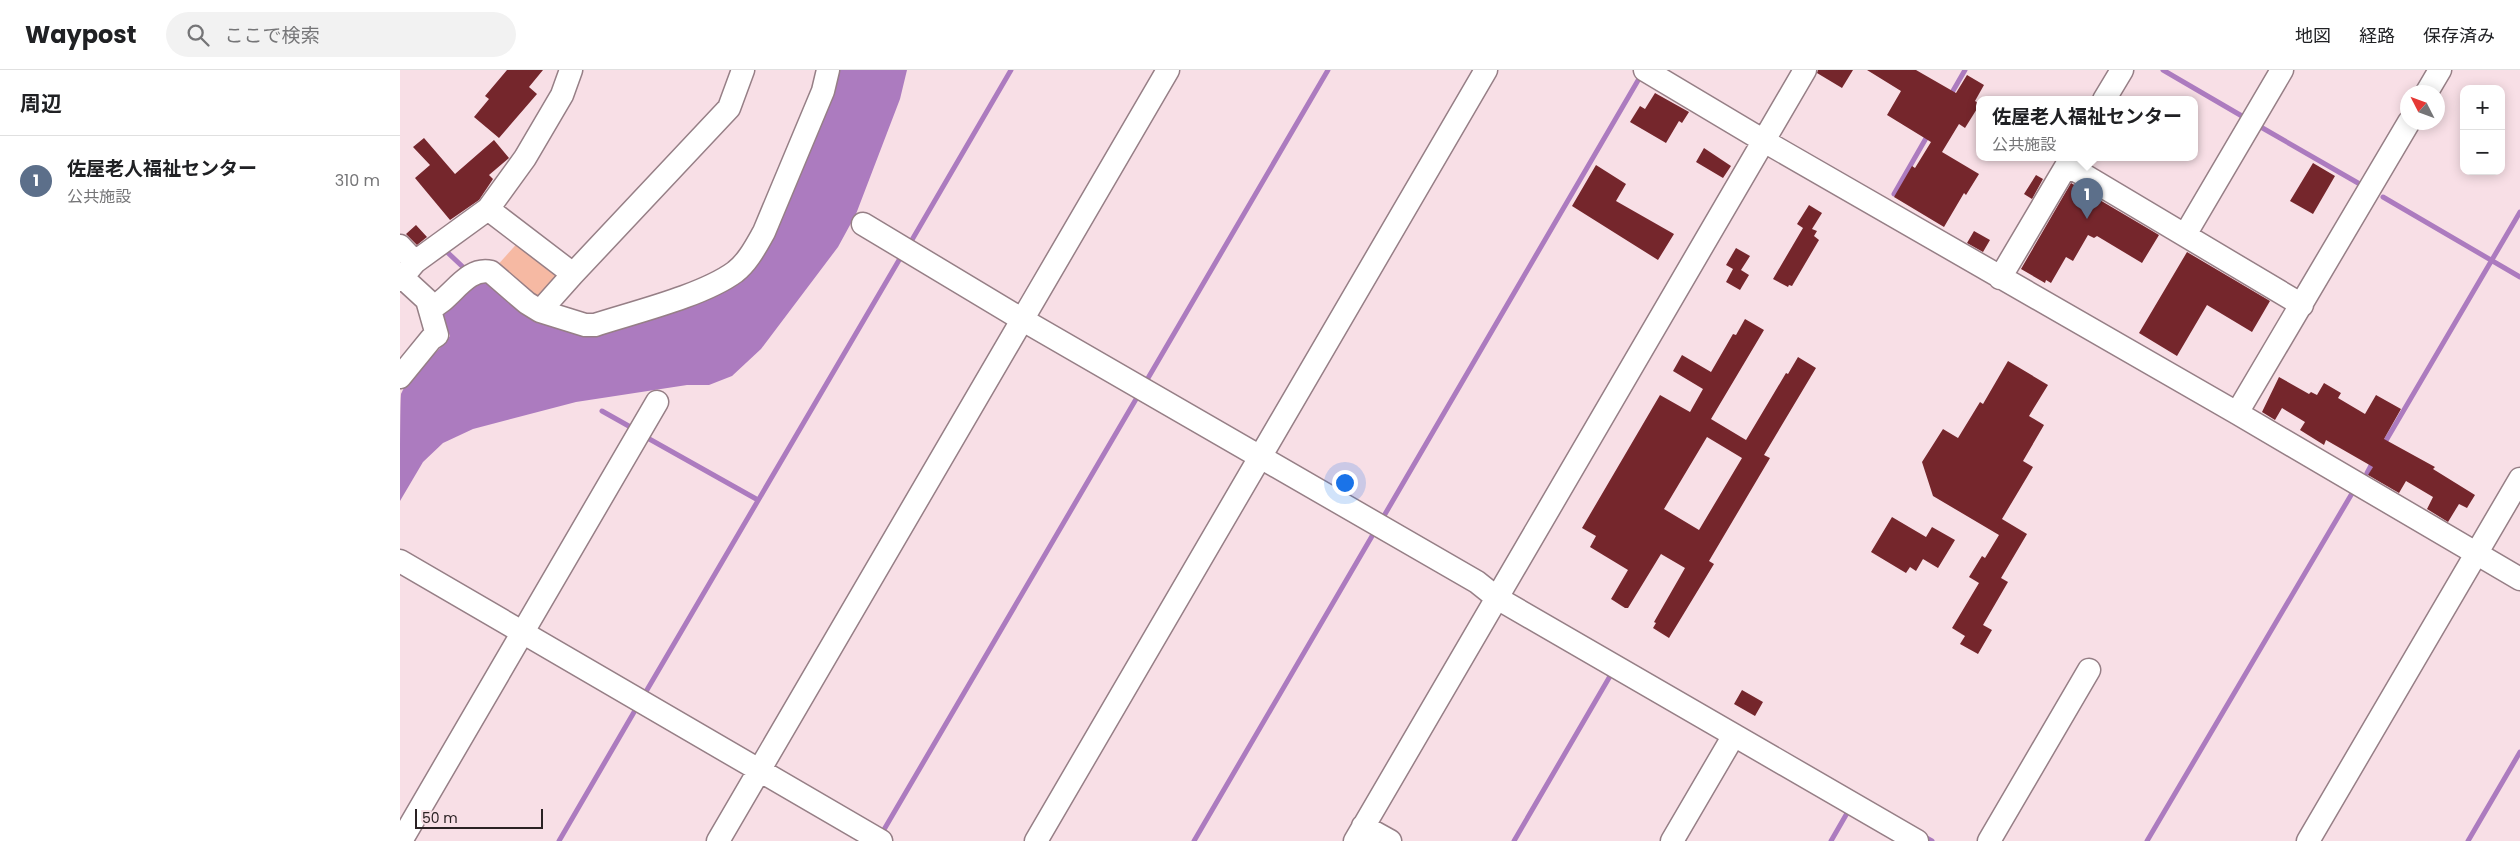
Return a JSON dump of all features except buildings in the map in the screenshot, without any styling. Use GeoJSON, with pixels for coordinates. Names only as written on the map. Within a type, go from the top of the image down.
{"type":"FeatureCollection","features":[{"type":"Feature","properties":{"kind":"street"},"geometry":{"type":"LineString","coordinates":[[400,378],[425,345],[437,335],[431,308],[404,266],[488,209],[525,158],[562,95],[571,70]]}},
{"type":"Feature","properties":{"kind":"street"},"geometry":{"type":"LineString","coordinates":[[540,311],[729,108],[743,70]]}},
{"type":"Feature","properties":{"kind":"street"},"geometry":{"type":"LineString","coordinates":[[431,308],[438,305],[475,273],[486,271],[491,272],[527,303],[540,311],[585,325],[595,325],[699,290],[736,272],[752,254],[764,232],[823,91],[828,70]]}},
{"type":"Feature","properties":{"kind":"street"},"geometry":{"type":"LineString","coordinates":[[718,841],[1168,70]]}},
{"type":"Feature","properties":{"kind":"street"},"geometry":{"type":"LineString","coordinates":[[1036,841],[1486,70]]}},
{"type":"Feature","properties":{"kind":"street"},"geometry":{"type":"LineString","coordinates":[[1645,70],[2000,278],[2238,413],[2520,579]]}},
{"type":"Feature","properties":{"kind":"street"},"geometry":{"type":"LineString","coordinates":[[1390,841],[1359,833],[1805,70]]}},
{"type":"Feature","properties":{"kind":"street"},"geometry":{"type":"LineString","coordinates":[[2106,96],[2122,70]]}},
{"type":"Feature","properties":{"kind":"street"},"geometry":{"type":"LineString","coordinates":[[2185,235],[2282,70]]}},
{"type":"Feature","properties":{"kind":"street"},"geometry":{"type":"LineString","coordinates":[[2431,85],[2440,70]]}},
{"type":"Feature","properties":{"kind":"street"},"geometry":{"type":"LineString","coordinates":[[2238,413],[2404,130]]}},
{"type":"Feature","properties":{"kind":"street"},"geometry":{"type":"LineString","coordinates":[[2000,278],[2069,161],[2185,235],[2302,305]]}},
{"type":"Feature","properties":{"kind":"street"},"geometry":{"type":"LineString","coordinates":[[488,209],[573,274]]}},
{"type":"Feature","properties":{"kind":"street"},"geometry":{"type":"LineString","coordinates":[[863,224],[1023,320],[1477,582],[1497,598],[1917,841]]}},
{"type":"Feature","properties":{"kind":"street"},"geometry":{"type":"LineString","coordinates":[[401,841],[657,402]]}},
{"type":"Feature","properties":{"kind":"street"},"geometry":{"type":"LineString","coordinates":[[2308,841],[2520,478]]}},
{"type":"Feature","properties":{"kind":"street"},"geometry":{"type":"LineString","coordinates":[[400,561],[881,841]]}},
{"type":"Feature","properties":{"kind":"street"},"geometry":{"type":"LineString","coordinates":[[1989,841],[2089,670]]}},
{"type":"Feature","properties":{"kind":"street"},"geometry":{"type":"LineString","coordinates":[[1672,841],[1734,735]]}},
{"type":"Feature","properties":{"kind":"shaded area"},"geometry":{"type":"Polygon","coordinates":[[[840,70],[907,70],[900,99],[856,214],[838,247],[761,349],[732,376],[709,385],[687,385],[576,402],[473,429],[443,443],[423,462],[400,501],[401,394],[411,378],[450,336],[443,318],[444,310],[476,280],[491,280],[531,319],[586,335],[741,280],[756,267],[780,222],[816,138],[840,70]]]}},
{"type":"Feature","properties":{"kind":"shaded area"},"geometry":{"type":"Polygon","coordinates":[[[522,238],[564,271],[536,299],[495,268],[522,238]]]}},
{"type":"Feature","properties":{"kind":"waterway"},"geometry":{"type":"LineString","coordinates":[[909,245],[1011,70]]}},
{"type":"Feature","properties":{"kind":"waterway"},"geometry":{"type":"LineString","coordinates":[[1144,385],[1328,70]]}},
{"type":"Feature","properties":{"kind":"waterway"},"geometry":{"type":"LineString","coordinates":[[1950,96],[1965,70]]}},
{"type":"Feature","properties":{"kind":"waterway"},"geometry":{"type":"LineString","coordinates":[[2163,70],[2247,119]]}},
{"type":"Feature","properties":{"kind":"waterway"},"geometry":{"type":"LineString","coordinates":[[1381,521],[1640,77]]}},
{"type":"Feature","properties":{"kind":"waterway"},"geometry":{"type":"LineString","coordinates":[[2259,126],[2358,183]]}},
{"type":"Feature","properties":{"kind":"waterway"},"geometry":{"type":"LineString","coordinates":[[1894,194],[1929,133]]}},
{"type":"Feature","properties":{"kind":"waterway"},"geometry":{"type":"LineString","coordinates":[[2383,197],[2520,277]]}},
{"type":"Feature","properties":{"kind":"waterway"},"geometry":{"type":"LineString","coordinates":[[2384,444],[2520,212]]}},
{"type":"Feature","properties":{"kind":"waterway"},"geometry":{"type":"LineString","coordinates":[[446,251],[464,268]]}},
{"type":"Feature","properties":{"kind":"waterway"},"geometry":{"type":"LineString","coordinates":[[644,695],[902,255]]}},
{"type":"Feature","properties":{"kind":"waterway"},"geometry":{"type":"LineString","coordinates":[[882,833],[1139,394]]}},
{"type":"Feature","properties":{"kind":"waterway"},"geometry":{"type":"LineString","coordinates":[[602,411],[634,429]]}},
{"type":"Feature","properties":{"kind":"waterway"},"geometry":{"type":"LineString","coordinates":[[644,436],[758,500]]}},
{"type":"Feature","properties":{"kind":"waterway"},"geometry":{"type":"LineString","coordinates":[[2367,473],[2374,460]]}},
{"type":"Feature","properties":{"kind":"waterway"},"geometry":{"type":"LineString","coordinates":[[2147,841],[2354,490]]}},
{"type":"Feature","properties":{"kind":"waterway"},"geometry":{"type":"LineString","coordinates":[[1194,841],[1375,531]]}},
{"type":"Feature","properties":{"kind":"waterway"},"geometry":{"type":"LineString","coordinates":[[1514,841],[1613,671]]}},
{"type":"Feature","properties":{"kind":"waterway"},"geometry":{"type":"LineString","coordinates":[[559,841],[637,707]]}},
{"type":"Feature","properties":{"kind":"waterway"},"geometry":{"type":"LineString","coordinates":[[2468,841],[2520,752]]}},
{"type":"Feature","properties":{"kind":"waterway"},"geometry":{"type":"LineString","coordinates":[[1831,841],[1850,808]]}},
{"type":"Feature","properties":{"kind":"waterway"},"geometry":{"type":"LineString","coordinates":[[1923,836],[1932,841]]}},
{"type":"Feature","properties":{"kind":"place","name":"佐屋老人福祉センター"},"geometry":{"type":"Point","coordinates":[2087,219]}}]}
